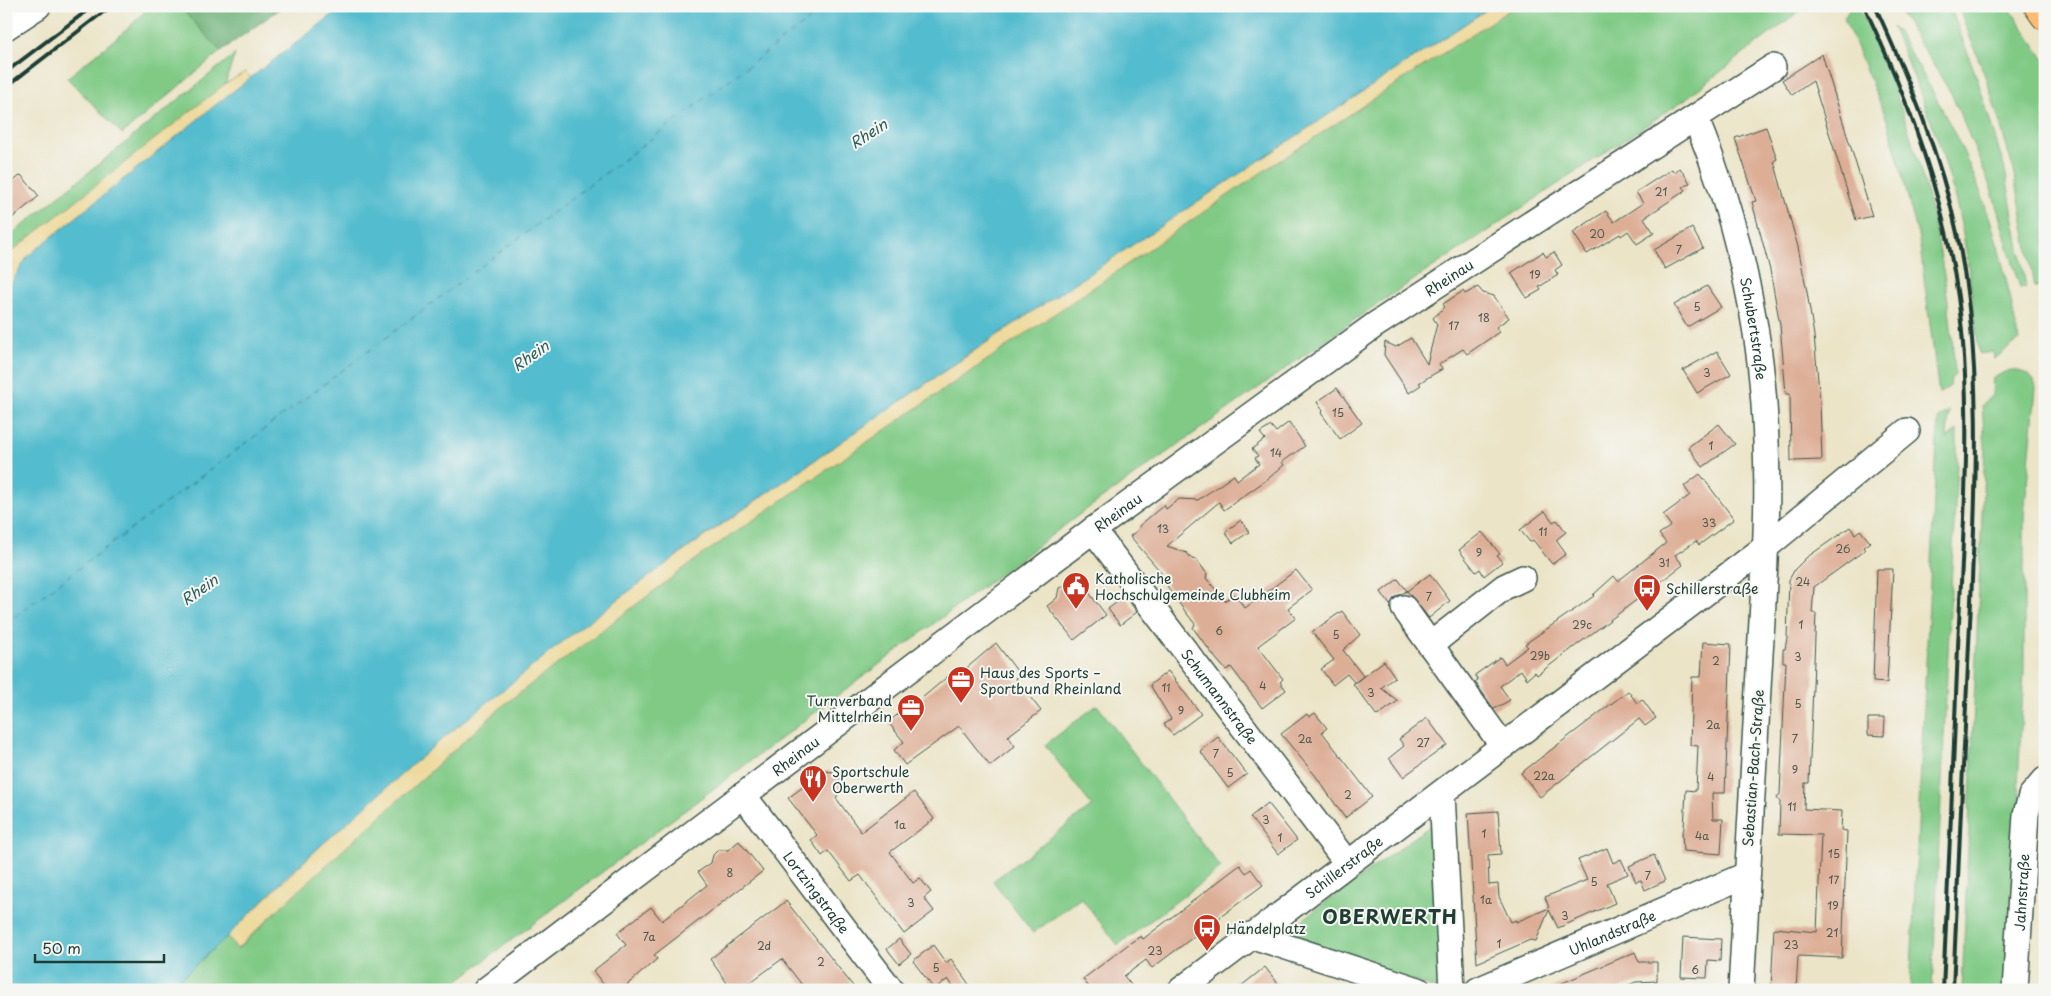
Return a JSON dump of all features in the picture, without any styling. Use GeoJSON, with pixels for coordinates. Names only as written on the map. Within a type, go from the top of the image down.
{"type":"FeatureCollection","features":[{"type":"Feature","properties":{"kind":"highway"},"geometry":{"type":"LineString","coordinates":[[2038,6],[2045,16]]}},
{"type":"Feature","properties":{"kind":"street"},"geometry":{"type":"LineString","coordinates":[[6,27],[38,6]]}},
{"type":"Feature","properties":{"kind":"street","name":"Rheinau"},"geometry":{"type":"LineString","coordinates":[[486,990],[1092,530],[1375,325],[1773,68]]}},
{"type":"Feature","properties":{"kind":"street","name":"Schubertstraße"},"geometry":{"type":"LineString","coordinates":[[1696,119],[1720,177],[1741,255],[1756,328],[1764,398],[1767,546]]}},
{"type":"Feature","properties":{"kind":"street","name":"Schillerstraße"},"geometry":{"type":"LineString","coordinates":[[1180,990],[1250,935],[1442,793],[1767,546],[1907,431]]}},
{"type":"Feature","properties":{"kind":"street","name":"Schumannstraße"},"geometry":{"type":"LineString","coordinates":[[1092,530],[1347,863]]}},
{"type":"Feature","properties":{"kind":"street","name":"Sebastian-Bach-Straße"},"geometry":{"type":"LineString","coordinates":[[1741,990],[1746,875],[1767,546]]}},
{"type":"Feature","properties":{"kind":"street"},"geometry":{"type":"LineString","coordinates":[[1430,645],[1504,588],[1523,578]]}},
{"type":"Feature","properties":{"kind":"street"},"geometry":{"type":"LineString","coordinates":[[1404,608],[1503,746]]}},
{"type":"Feature","properties":{"kind":"street","name":"Jahnstraße"},"geometry":{"type":"LineString","coordinates":[[2015,990],[2026,814],[2038,788]]}},
{"type":"Feature","properties":{"kind":"street"},"geometry":{"type":"LineString","coordinates":[[1442,793],[1452,990]]}},
{"type":"Feature","properties":{"kind":"street","name":"Lortzingstraße"},"geometry":{"type":"LineString","coordinates":[[743,795],[891,990]]}},
{"type":"Feature","properties":{"kind":"street","name":"Uhlandstraße"},"geometry":{"type":"LineString","coordinates":[[1478,990],[1746,875]]}},
{"type":"Feature","properties":{"kind":"street"},"geometry":{"type":"LineString","coordinates":[[1250,935],[1418,990]]}},
{"type":"Feature","properties":{"kind":"green space"},"geometry":{"type":"Polygon","coordinates":[[[151,6],[179,6],[221,51],[122,134],[67,78],[126,30],[151,6]]]}},
{"type":"Feature","properties":{"kind":"green space"},"geometry":{"type":"Polygon","coordinates":[[[179,6],[284,6],[221,51],[179,6]]]}},
{"type":"Feature","properties":{"kind":"green space"},"geometry":{"type":"Polygon","coordinates":[[[1515,6],[1806,6],[1684,100],[1367,311],[1080,514],[445,990],[168,990],[228,936],[238,949],[291,897],[506,703],[699,557],[1262,172],[1515,6]]]}},
{"type":"Feature","properties":{"kind":"green space"},"geometry":{"type":"Polygon","coordinates":[[[1852,6],[1858,6],[1896,94],[1925,186],[1936,232],[1945,280],[1955,375],[1951,378],[1950,386],[1939,394],[1919,239],[1888,122],[1844,18],[1852,6]]]}},
{"type":"Feature","properties":{"kind":"green space"},"geometry":{"type":"Polygon","coordinates":[[[1896,6],[1950,6],[1978,81],[2005,170],[2026,287],[2020,288],[1992,191],[1951,93],[1896,6]]]}},
{"type":"Feature","properties":{"kind":"green space"},"geometry":{"type":"Polygon","coordinates":[[[1958,6],[2008,6],[2045,60],[2045,272],[2042,286],[2035,287],[2014,171],[1988,84],[1958,6]]]}},
{"type":"Feature","properties":{"kind":"green space"},"geometry":{"type":"Polygon","coordinates":[[[1892,27],[1897,31],[1939,102],[1974,177],[1993,229],[2019,340],[1994,359],[1993,352],[1979,354],[1972,292],[1956,203],[1933,126],[1892,27]]]}},
{"type":"Feature","properties":{"kind":"green space"},"geometry":{"type":"Polygon","coordinates":[[[235,54],[225,84],[6,256],[6,239],[235,54]]]}},
{"type":"Feature","properties":{"kind":"green space"},"geometry":{"type":"Polygon","coordinates":[[[2009,370],[2022,372],[2030,376],[2036,388],[2024,516],[2024,669],[2018,785],[2022,798],[2009,990],[1962,990],[1985,447],[1982,405],[1992,395],[1993,378],[2009,370]]]}},
{"type":"Feature","properties":{"kind":"green space"},"geometry":{"type":"Polygon","coordinates":[[[1949,411],[1947,439],[1957,430],[1957,462],[1932,990],[1910,990],[1938,419],[1949,411]]]}},
{"type":"Feature","properties":{"kind":"green space"},"geometry":{"type":"Polygon","coordinates":[[[1097,705],[1221,868],[1118,945],[1081,898],[1033,933],[993,881],[1092,806],[1045,745],[1097,705]]]}},
{"type":"Feature","properties":{"kind":"green space"},"geometry":{"type":"Polygon","coordinates":[[[1431,825],[1434,827],[1443,985],[1433,988],[1295,943],[1287,934],[1290,929],[1431,825]]]}},
{"type":"Feature","properties":{"kind":"sand"},"geometry":{"type":"Polygon","coordinates":[[[1492,6],[1515,6],[1262,172],[699,557],[506,703],[291,897],[237,949],[228,936],[312,854],[445,735],[584,624],[728,520],[1028,314],[1492,6]]]}},
{"type":"Feature","properties":{"kind":"sand"},"geometry":{"type":"Polygon","coordinates":[[[245,72],[251,78],[29,256],[6,291],[6,256],[225,84],[245,72]]]}},
{"type":"Feature","properties":{"kind":"water","name":"Rhein"},"geometry":{"type":"Polygon","coordinates":[[[344,6],[1492,6],[979,347],[697,541],[581,627],[436,744],[290,873],[228,936],[168,990],[6,990],[6,291],[28,256],[223,99],[344,6]]]}},
{"type":"Feature","properties":{"kind":"building"},"geometry":{"type":"Polygon","coordinates":[[[1822,54],[1872,216],[1856,220],[1813,81],[1792,95],[1782,80],[1822,54]]]}},
{"type":"Feature","properties":{"kind":"building"},"geometry":{"type":"Polygon","coordinates":[[[1766,127],[1777,159],[1774,161],[1798,247],[1807,292],[1814,336],[1820,402],[1822,460],[1791,461],[1790,394],[1786,394],[1780,325],[1770,270],[1752,202],[1756,201],[1735,138],[1766,127]]]}},
{"type":"Feature","properties":{"kind":"building"},"geometry":{"type":"Polygon","coordinates":[[[1680,168],[1690,183],[1683,187],[1686,190],[1644,218],[1654,233],[1637,244],[1628,231],[1587,254],[1573,232],[1606,211],[1614,222],[1643,203],[1636,192],[1672,169],[1674,172],[1680,168]]]}},
{"type":"Feature","properties":{"kind":"building"},"geometry":{"type":"Polygon","coordinates":[[[21,175],[39,196],[6,223],[6,187],[21,175]]]}},
{"type":"Feature","properties":{"kind":"building"},"geometry":{"type":"Polygon","coordinates":[[[1692,228],[1703,248],[1665,269],[1654,250],[1692,228]]]}},
{"type":"Feature","properties":{"kind":"building"},"geometry":{"type":"Polygon","coordinates":[[[1543,252],[1546,257],[1554,252],[1562,265],[1555,270],[1558,275],[1539,287],[1541,290],[1527,298],[1511,273],[1543,252]]]}},
{"type":"Feature","properties":{"kind":"building"},"geometry":{"type":"Polygon","coordinates":[[[1707,286],[1721,307],[1687,327],[1674,305],[1707,286]]]}},
{"type":"Feature","properties":{"kind":"building"},"geometry":{"type":"Polygon","coordinates":[[[1478,287],[1483,293],[1494,296],[1509,318],[1496,327],[1499,332],[1467,354],[1463,349],[1439,364],[1442,369],[1419,383],[1421,385],[1409,393],[1384,355],[1385,342],[1396,347],[1411,338],[1427,364],[1437,324],[1433,318],[1445,307],[1443,304],[1463,291],[1465,294],[1478,287]]]}},
{"type":"Feature","properties":{"kind":"building"},"geometry":{"type":"Polygon","coordinates":[[[1717,351],[1731,374],[1697,393],[1683,370],[1717,351]]]}},
{"type":"Feature","properties":{"kind":"building"},"geometry":{"type":"Polygon","coordinates":[[[1337,388],[1362,423],[1340,439],[1321,413],[1323,411],[1317,402],[1337,388]]]}},
{"type":"Feature","properties":{"kind":"building"},"geometry":{"type":"Polygon","coordinates":[[[1289,422],[1305,446],[1282,462],[1284,465],[1269,478],[1224,510],[1219,502],[1167,546],[1187,553],[1192,559],[1197,560],[1207,574],[1206,578],[1225,601],[1234,594],[1245,608],[1296,570],[1312,590],[1288,608],[1296,618],[1258,646],[1283,679],[1280,682],[1286,690],[1262,708],[1231,667],[1226,670],[1217,660],[1193,628],[1195,624],[1171,593],[1160,571],[1130,536],[1164,505],[1166,509],[1179,499],[1198,500],[1234,475],[1237,480],[1259,464],[1255,458],[1258,456],[1252,449],[1265,439],[1260,433],[1271,426],[1276,432],[1289,422]]]}},
{"type":"Feature","properties":{"kind":"building"},"geometry":{"type":"Polygon","coordinates":[[[1719,424],[1735,444],[1703,467],[1688,447],[1719,424]]]}},
{"type":"Feature","properties":{"kind":"building"},"geometry":{"type":"Polygon","coordinates":[[[1700,474],[1734,519],[1699,545],[1696,541],[1675,555],[1683,565],[1537,675],[1535,672],[1527,679],[1521,670],[1500,686],[1510,700],[1494,709],[1475,682],[1478,680],[1475,675],[1500,657],[1505,664],[1528,647],[1525,644],[1594,596],[1614,576],[1618,581],[1666,543],[1659,534],[1671,526],[1663,515],[1690,495],[1684,486],[1700,474]]]}},
{"type":"Feature","properties":{"kind":"building"},"geometry":{"type":"Polygon","coordinates":[[[1545,511],[1553,522],[1557,520],[1566,532],[1556,540],[1566,554],[1552,564],[1533,540],[1530,542],[1520,530],[1545,511]]]}},
{"type":"Feature","properties":{"kind":"building"},"geometry":{"type":"Polygon","coordinates":[[[1241,520],[1249,532],[1233,543],[1225,532],[1241,520]]]}},
{"type":"Feature","properties":{"kind":"building"},"geometry":{"type":"Polygon","coordinates":[[[1850,527],[1855,534],[1860,530],[1870,542],[1863,547],[1865,550],[1814,587],[1812,613],[1816,613],[1809,783],[1805,783],[1804,809],[1842,811],[1841,830],[1847,831],[1842,958],[1798,956],[1796,990],[1771,990],[1774,928],[1817,932],[1821,835],[1779,834],[1780,802],[1777,798],[1780,794],[1786,662],[1783,662],[1783,649],[1785,649],[1787,638],[1789,580],[1795,569],[1806,558],[1850,527]]]}},
{"type":"Feature","properties":{"kind":"building"},"geometry":{"type":"Polygon","coordinates":[[[1482,532],[1500,554],[1497,556],[1502,562],[1484,576],[1480,569],[1476,572],[1459,550],[1482,532]]]}},
{"type":"Feature","properties":{"kind":"building"},"geometry":{"type":"Polygon","coordinates":[[[1877,569],[1893,569],[1887,683],[1873,682],[1877,569]]]}},
{"type":"Feature","properties":{"kind":"building"},"geometry":{"type":"Polygon","coordinates":[[[1430,574],[1450,601],[1429,618],[1407,591],[1430,574]]]}},
{"type":"Feature","properties":{"kind":"building"},"geometry":{"type":"Polygon","coordinates":[[[1398,579],[1407,591],[1395,597],[1390,605],[1381,592],[1398,579]]]}},
{"type":"Feature","properties":{"kind":"building","name":"Katholische Hochschulgemeinde Clubheim"},"geometry":{"type":"Polygon","coordinates":[[[1080,581],[1106,615],[1074,640],[1047,606],[1057,598],[1059,588],[1065,586],[1071,588],[1080,581]]]}},
{"type":"Feature","properties":{"kind":"building"},"geometry":{"type":"Polygon","coordinates":[[[1125,596],[1137,612],[1120,625],[1108,609],[1125,596]]]}},
{"type":"Feature","properties":{"kind":"building"},"geometry":{"type":"Polygon","coordinates":[[[1342,611],[1360,635],[1343,650],[1363,676],[1355,683],[1347,674],[1333,685],[1321,669],[1334,660],[1312,632],[1342,611]]]}},
{"type":"Feature","properties":{"kind":"building"},"geometry":{"type":"Polygon","coordinates":[[[1703,642],[1731,644],[1725,793],[1712,793],[1713,819],[1723,819],[1721,854],[1683,851],[1682,832],[1684,829],[1686,790],[1696,791],[1698,746],[1690,745],[1692,677],[1701,677],[1703,642]]]}},
{"type":"Feature","properties":{"kind":"building","name":"Haus des Sports – Sportbund Rheinland"},"geometry":{"type":"Polygon","coordinates":[[[996,643],[1020,675],[1015,678],[1041,711],[1008,736],[1015,746],[990,766],[959,726],[905,765],[894,750],[904,742],[888,722],[909,706],[910,708],[952,673],[955,678],[996,643]]]}},
{"type":"Feature","properties":{"kind":"building"},"geometry":{"type":"Polygon","coordinates":[[[1384,661],[1395,677],[1381,688],[1398,701],[1377,716],[1353,684],[1384,661]]]}},
{"type":"Feature","properties":{"kind":"building"},"geometry":{"type":"Polygon","coordinates":[[[1168,671],[1201,714],[1173,735],[1164,724],[1171,719],[1150,685],[1168,671]]]}},
{"type":"Feature","properties":{"kind":"building"},"geometry":{"type":"Polygon","coordinates":[[[1628,691],[1637,703],[1642,699],[1656,718],[1645,726],[1639,719],[1540,797],[1521,773],[1628,691]]]}},
{"type":"Feature","properties":{"kind":"building"},"geometry":{"type":"Polygon","coordinates":[[[1315,713],[1327,728],[1322,732],[1372,797],[1345,818],[1315,775],[1281,734],[1307,714],[1309,717],[1315,713]]]}},
{"type":"Feature","properties":{"kind":"building"},"geometry":{"type":"Polygon","coordinates":[[[1427,718],[1447,745],[1403,777],[1389,758],[1404,746],[1399,739],[1427,718]]]}},
{"type":"Feature","properties":{"kind":"building"},"geometry":{"type":"Polygon","coordinates":[[[1868,718],[1885,718],[1884,736],[1868,735],[1868,718]]]}},
{"type":"Feature","properties":{"kind":"building"},"geometry":{"type":"Polygon","coordinates":[[[1218,737],[1247,774],[1228,788],[1200,751],[1218,737]]]}},
{"type":"Feature","properties":{"kind":"building"},"geometry":{"type":"Polygon","coordinates":[[[825,771],[833,772],[840,777],[842,787],[836,798],[861,832],[914,792],[934,819],[890,852],[913,883],[920,878],[931,892],[924,898],[934,911],[904,934],[860,875],[851,881],[828,851],[822,856],[811,840],[817,835],[788,798],[825,771]]]}},
{"type":"Feature","properties":{"kind":"building"},"geometry":{"type":"Polygon","coordinates":[[[1268,803],[1297,840],[1278,854],[1250,817],[1268,803]]]}},
{"type":"Feature","properties":{"kind":"building"},"geometry":{"type":"Polygon","coordinates":[[[1498,811],[1501,854],[1488,855],[1489,885],[1498,884],[1499,897],[1511,922],[1516,920],[1516,922],[1549,908],[1545,897],[1587,880],[1578,860],[1607,848],[1613,863],[1621,859],[1628,874],[1607,883],[1615,903],[1558,928],[1549,910],[1536,941],[1530,940],[1477,963],[1468,813],[1498,811]]]}},
{"type":"Feature","properties":{"kind":"building"},"geometry":{"type":"Polygon","coordinates":[[[739,841],[763,871],[654,955],[657,959],[621,990],[608,990],[593,971],[626,945],[617,933],[651,907],[662,921],[707,885],[698,872],[711,863],[713,855],[718,850],[728,850],[739,841]]]}},
{"type":"Feature","properties":{"kind":"building"},"geometry":{"type":"Polygon","coordinates":[[[1654,855],[1665,881],[1645,890],[1641,880],[1636,882],[1629,866],[1654,855]]]}},
{"type":"Feature","properties":{"kind":"building"},"geometry":{"type":"Polygon","coordinates":[[[1240,865],[1246,873],[1251,869],[1263,885],[1152,968],[1146,960],[1124,976],[1135,990],[1091,990],[1083,979],[1130,943],[1141,936],[1143,939],[1240,865]]]}},
{"type":"Feature","properties":{"kind":"building"},"geometry":{"type":"Polygon","coordinates":[[[786,901],[856,990],[806,990],[782,959],[740,990],[732,990],[710,959],[786,901]]]}},
{"type":"Feature","properties":{"kind":"building"},"geometry":{"type":"Polygon","coordinates":[[[1683,937],[1721,939],[1720,961],[1708,960],[1707,978],[1681,977],[1683,937]]]}},
{"type":"Feature","properties":{"kind":"building"},"geometry":{"type":"Polygon","coordinates":[[[899,939],[911,954],[899,964],[887,949],[899,939]]]}},
{"type":"Feature","properties":{"kind":"building"},"geometry":{"type":"Polygon","coordinates":[[[933,945],[946,963],[951,959],[973,990],[956,990],[948,979],[934,989],[913,961],[933,945]]]}},
{"type":"Feature","properties":{"kind":"building"},"geometry":{"type":"Polygon","coordinates":[[[1635,952],[1639,962],[1657,962],[1657,981],[1636,982],[1616,990],[1546,990],[1635,952]]]}},
{"type":"Feature","properties":{"kind":"building"},"geometry":{"type":"Polygon","coordinates":[[[1265,967],[1283,990],[1236,990],[1265,967]]]}},
{"type":"Feature","properties":{"kind":"ferry route"},"geometry":{"type":"LineString","coordinates":[[6,623],[828,6]]}},
{"type":"Feature","properties":{"kind":"railway"},"geometry":{"type":"LineString","coordinates":[[6,72],[93,6]]}},
{"type":"Feature","properties":{"kind":"railway"},"geometry":{"type":"LineString","coordinates":[[6,87],[111,6]]}},
{"type":"Feature","properties":{"kind":"railway"},"geometry":{"type":"LineString","coordinates":[[1864,6],[1895,76],[1934,185],[1952,259],[1963,338],[1966,419],[1965,501],[1943,990]]}},
{"type":"Feature","properties":{"kind":"railway"},"geometry":{"type":"LineString","coordinates":[[1875,6],[1900,61],[1922,117],[1950,203],[1966,281],[1975,378],[1976,476],[1953,990]]}},
{"type":"Feature","properties":{"kind":"place","name":"Katholische Hochschulgemeinde Clubheim"},"geometry":{"type":"Point","coordinates":[1076,610]}},
{"type":"Feature","properties":{"kind":"place","name":"Schillerstraße"},"geometry":{"type":"Point","coordinates":[1647,612]}},
{"type":"Feature","properties":{"kind":"place","name":"Haus des Sports – Sportbund Rheinland"},"geometry":{"type":"Point","coordinates":[961,704]}},
{"type":"Feature","properties":{"kind":"place","name":"Turnverband Mittelrhein"},"geometry":{"type":"Point","coordinates":[911,732]}},
{"type":"Feature","properties":{"kind":"place","name":"Sportschule Oberwerth"},"geometry":{"type":"Point","coordinates":[813,803]}},
{"type":"Feature","properties":{"kind":"place","name":"Händelplatz"},"geometry":{"type":"Point","coordinates":[1207,952]}},
{"type":"Feature","properties":{"kind":"district","name":"OBERWERTH"},"geometry":{"type":"Point","coordinates":[1390,916]}}]}
